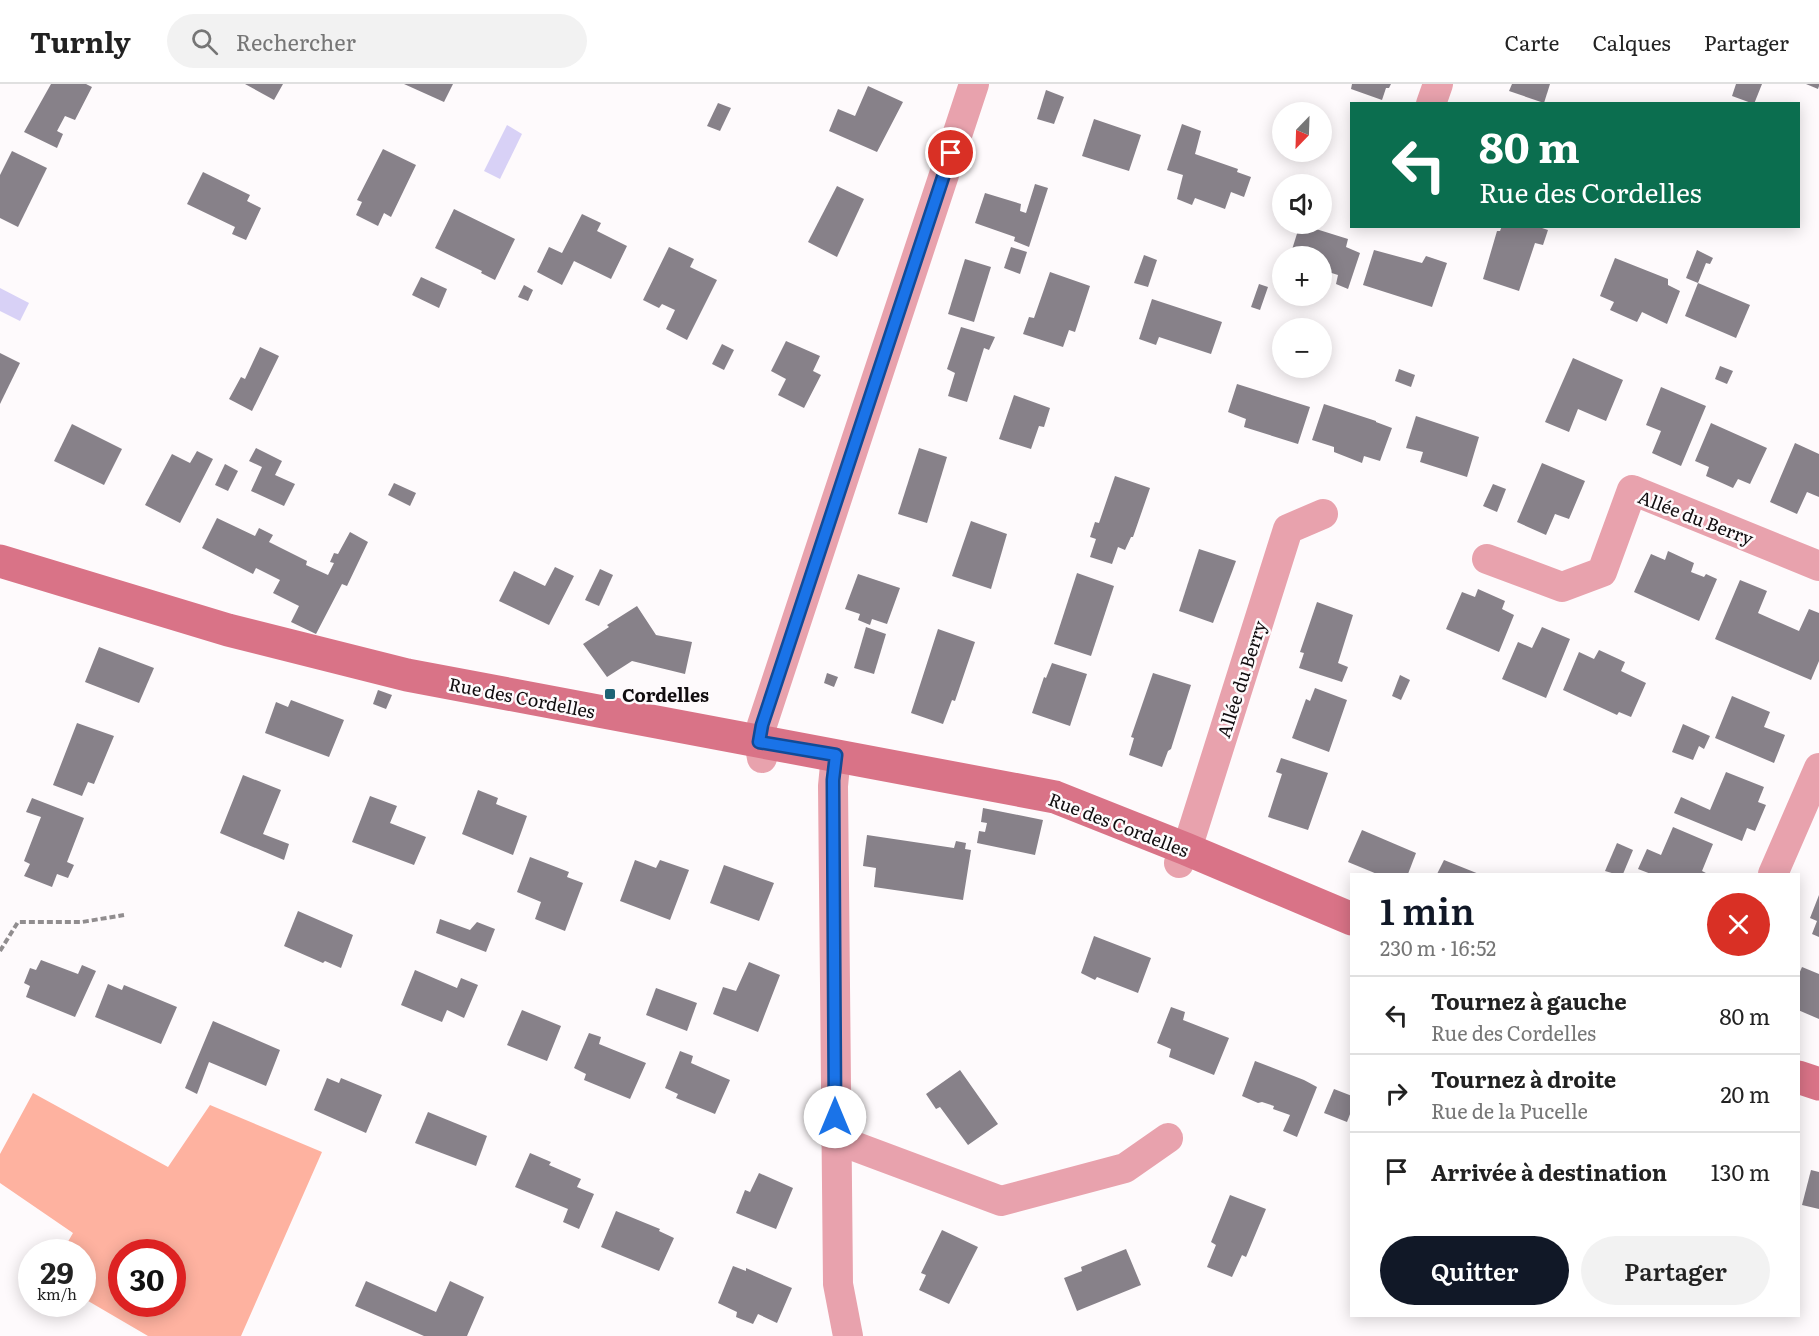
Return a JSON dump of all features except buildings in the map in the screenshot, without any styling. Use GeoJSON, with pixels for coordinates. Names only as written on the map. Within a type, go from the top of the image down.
{"type":"FeatureCollection","features":[{"type":"Feature","properties":{"kind":"street"},"geometry":{"type":"LineString","coordinates":[[761,750],[762,725],[974,84]]}},
{"type":"Feature","properties":{"kind":"street"},"geometry":{"type":"LineString","coordinates":[[1432,102],[1438,84]]}},
{"type":"Feature","properties":{"kind":"street","name":"Allée du Berry"},"geometry":{"type":"LineString","coordinates":[[1486,560],[1562,587],[1602,572],[1632,490],[1819,566]]}},
{"type":"Feature","properties":{"kind":"street","name":"Allée du Berry"},"geometry":{"type":"LineString","coordinates":[[1183,856],[1288,529],[1323,514]]}},
{"type":"Feature","properties":{"kind":"street","name":"Rue des Cordelles"},"geometry":{"type":"LineString","coordinates":[[0,561],[228,630],[407,675],[761,750],[836,755],[1055,797],[1183,856],[1350,918]]}},
{"type":"Feature","properties":{"kind":"street"},"geometry":{"type":"LineString","coordinates":[[836,755],[833,780],[835,1139],[838,1284],[848,1336]]}},
{"type":"Feature","properties":{"kind":"street"},"geometry":{"type":"LineString","coordinates":[[1773,873],[1819,768]]}},
{"type":"Feature","properties":{"kind":"street"},"geometry":{"type":"LineString","coordinates":[[1800,1078],[1819,1084]]}},
{"type":"Feature","properties":{"kind":"street"},"geometry":{"type":"LineString","coordinates":[[835,1139],[1001,1201],[1125,1168],[1168,1138]]}},
{"type":"Feature","properties":{"kind":"path"},"geometry":{"type":"LineString","coordinates":[[0,951],[18,922],[82,922],[124,915]]}},
{"type":"Feature","properties":{"kind":"shaded area"},"geometry":{"type":"Polygon","coordinates":[[[507,125],[522,134],[500,179],[484,171],[507,125]]]}},
{"type":"Feature","properties":{"kind":"shaded area"},"geometry":{"type":"Polygon","coordinates":[[[0,288],[29,303],[20,321],[0,311],[0,288]]]}},
{"type":"Feature","properties":{"kind":"shaded area"},"geometry":{"type":"Polygon","coordinates":[[[33,1093],[168,1167],[210,1105],[322,1152],[241,1336],[148,1336],[116,1317],[186,1317],[186,1239],[108,1239],[108,1313],[96,1306],[96,1239],[70,1239],[73,1233],[0,1183],[0,1154],[33,1093]]]}},
{"type":"Feature","properties":{"kind":"place","name":"Cordelles"},"geometry":{"type":"Point","coordinates":[610,694]}},
{"type":"Feature","properties":{"kind":"route"},"geometry":{"type":"LineString","coordinates":[[835,1117],[833,772],[836,755],[759,742],[762,725],[951,153]]}}]}
